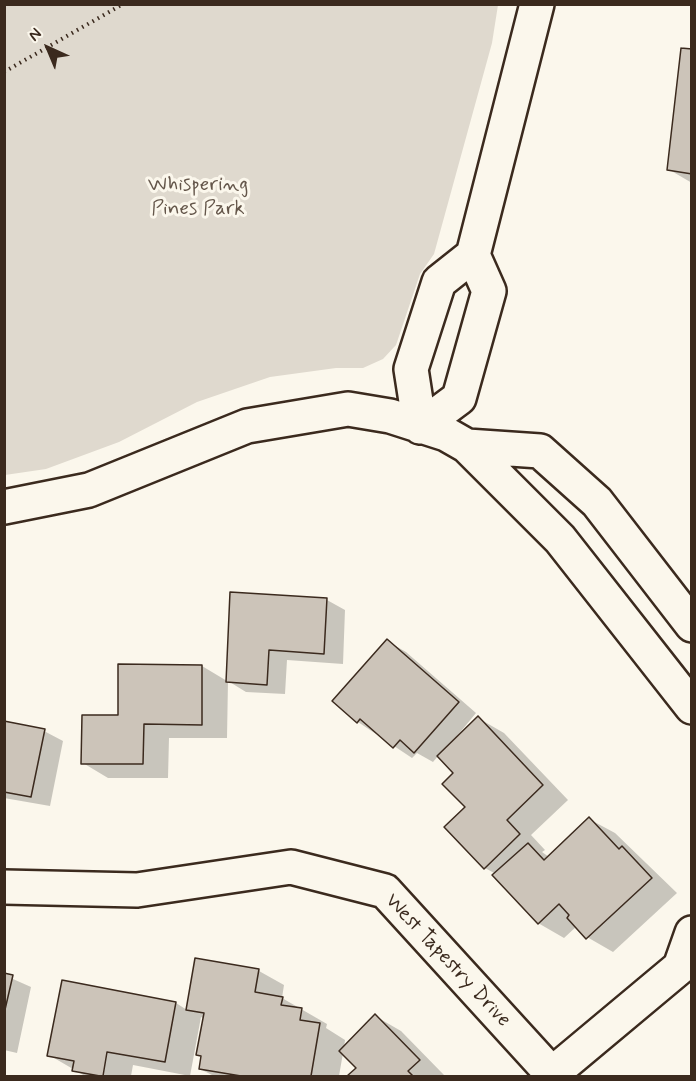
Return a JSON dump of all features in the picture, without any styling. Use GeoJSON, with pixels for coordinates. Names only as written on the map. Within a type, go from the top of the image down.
{"type":"FeatureCollection","features":[{"type":"Feature","properties":{"kind":"street"},"geometry":{"type":"LineString","coordinates":[[420,427],[411,369],[439,282],[473,255],[537,4]]}},
{"type":"Feature","properties":{"kind":"street"},"geometry":{"type":"LineString","coordinates":[[420,427],[459,398],[489,291],[473,255]]}},
{"type":"Feature","properties":{"kind":"street"},"geometry":{"type":"LineString","coordinates":[[4,507],[90,490],[247,426],[348,409],[390,416],[446,434],[467,446],[560,539],[692,707]]}},
{"type":"Feature","properties":{"kind":"street"},"geometry":{"type":"LineString","coordinates":[[467,446],[540,451],[597,502],[692,625]]}},
{"type":"Feature","properties":{"kind":"street","name":"West Tapestry Drive"},"geometry":{"type":"LineString","coordinates":[[4,887],[137,890],[291,867],[385,891],[553,1075]]}},
{"type":"Feature","properties":{"kind":"street"},"geometry":{"type":"LineString","coordinates":[[553,1075],[686,965],[692,933]]}},
{"type":"Feature","properties":{"kind":"path"},"geometry":{"type":"LineString","coordinates":[[4,72],[123,4]]}},
{"type":"Feature","properties":{"kind":"green space","name":"Whispering Pines Park"},"geometry":{"type":"Polygon","coordinates":[[[4,5],[498,5],[492,43],[434,254],[420,274],[396,345],[383,359],[363,368],[336,368],[270,377],[197,402],[119,442],[46,469],[5,475],[4,5]]]}},
{"type":"Feature","properties":{"kind":"building"},"geometry":{"type":"Polygon","coordinates":[[[681,48],[692,49],[692,174],[667,170],[681,48]]]}},
{"type":"Feature","properties":{"kind":"building"},"geometry":{"type":"Polygon","coordinates":[[[230,592],[327,598],[324,654],[269,650],[267,685],[226,682],[230,592]]]}},
{"type":"Feature","properties":{"kind":"building"},"geometry":{"type":"Polygon","coordinates":[[[387,639],[459,702],[414,753],[400,740],[393,748],[360,719],[357,723],[332,701],[387,639]]]}},
{"type":"Feature","properties":{"kind":"building"},"geometry":{"type":"Polygon","coordinates":[[[118,664],[202,665],[202,725],[144,724],[143,764],[81,764],[82,715],[118,715],[118,664]]]}},
{"type":"Feature","properties":{"kind":"building"},"geometry":{"type":"Polygon","coordinates":[[[478,716],[543,785],[507,820],[520,834],[484,869],[444,827],[465,807],[442,784],[453,773],[437,756],[478,716]]]}},
{"type":"Feature","properties":{"kind":"building"},"geometry":{"type":"Polygon","coordinates":[[[4,721],[45,729],[31,797],[4,792],[4,721]]]}},
{"type":"Feature","properties":{"kind":"building"},"geometry":{"type":"Polygon","coordinates":[[[589,817],[619,849],[622,846],[652,878],[586,939],[567,918],[569,915],[559,904],[538,924],[492,875],[528,843],[544,860],[589,817]]]}},
{"type":"Feature","properties":{"kind":"building"},"geometry":{"type":"Polygon","coordinates":[[[195,958],[259,969],[255,992],[283,997],[281,1005],[302,1008],[300,1020],[320,1023],[311,1076],[241,1076],[199,1069],[201,1056],[196,1055],[204,1013],[186,1010],[195,958]]]}},
{"type":"Feature","properties":{"kind":"building"},"geometry":{"type":"Polygon","coordinates":[[[4,973],[13,975],[4,1014],[4,973]]]}},
{"type":"Feature","properties":{"kind":"building"},"geometry":{"type":"Polygon","coordinates":[[[62,980],[176,1002],[165,1062],[107,1052],[103,1076],[100,1076],[72,1071],[74,1061],[47,1056],[62,980]]]}},
{"type":"Feature","properties":{"kind":"building"},"geometry":{"type":"Polygon","coordinates":[[[375,1014],[420,1060],[408,1071],[413,1076],[347,1076],[356,1068],[339,1051],[375,1014]]]}}]}
